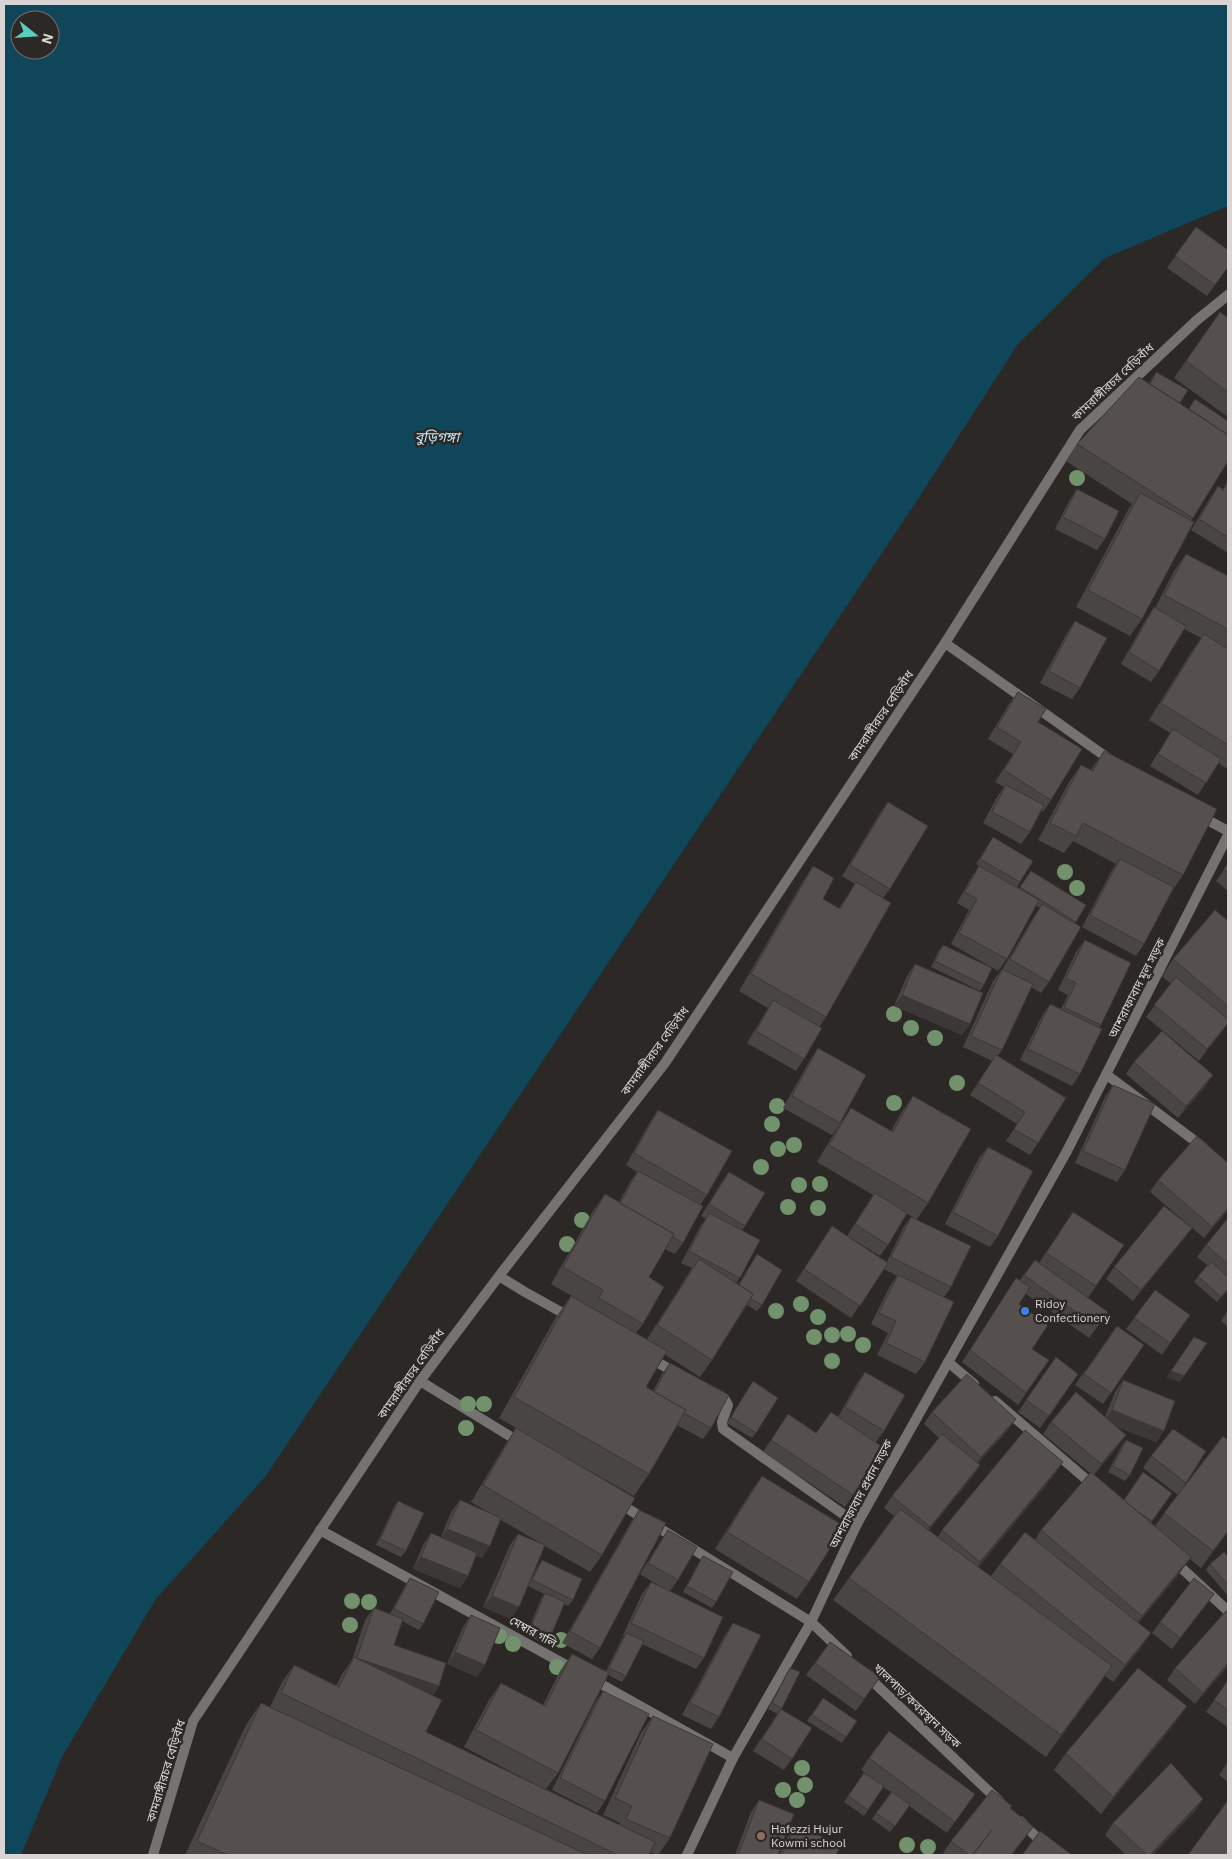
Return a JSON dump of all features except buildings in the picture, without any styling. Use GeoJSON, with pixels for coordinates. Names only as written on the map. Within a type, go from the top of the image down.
{"type":"FeatureCollection","features":[{"type":"Feature","properties":{"kind":"street","name":"কামরাঙ্গীরচর বেড়িবাঁধ"},"geometry":{"type":"LineString","coordinates":[[152,1855],[193,1722],[420,1381],[499,1276],[665,1063],[945,643],[1080,430],[1197,320],[1228,294]]}},
{"type":"Feature","properties":{"kind":"street"},"geometry":{"type":"LineString","coordinates":[[945,643],[1120,767]]}},
{"type":"Feature","properties":{"kind":"street"},"geometry":{"type":"LineString","coordinates":[[1194,813],[1228,831]]}},
{"type":"Feature","properties":{"kind":"street","name":"আশরাফাবাদ মূল সড়ক"},"geometry":{"type":"LineString","coordinates":[[1068,1150],[1228,836]]}},
{"type":"Feature","properties":{"kind":"street"},"geometry":{"type":"LineString","coordinates":[[1107,1075],[1213,1154]]}},
{"type":"Feature","properties":{"kind":"street","name":"আশরাফাবাদ প্রধান সড়ক"},"geometry":{"type":"LineString","coordinates":[[687,1855],[733,1758],[811,1622],[857,1524],[1068,1150]]}},
{"type":"Feature","properties":{"kind":"street"},"geometry":{"type":"LineString","coordinates":[[499,1276],[577,1320]]}},
{"type":"Feature","properties":{"kind":"street"},"geometry":{"type":"LineString","coordinates":[[638,1352],[690,1380]]}},
{"type":"Feature","properties":{"kind":"street"},"geometry":{"type":"LineString","coordinates":[[948,1362],[1049,1446],[1100,1492]]}},
{"type":"Feature","properties":{"kind":"street"},"geometry":{"type":"LineString","coordinates":[[420,1381],[530,1449]]}},
{"type":"Feature","properties":{"kind":"street"},"geometry":{"type":"LineString","coordinates":[[707,1389],[724,1398],[728,1406],[722,1422],[723,1429],[857,1524]]}},
{"type":"Feature","properties":{"kind":"street","name":"খালপাড়/কবরস্থান সড়ক"},"geometry":{"type":"LineString","coordinates":[[607,1496],[811,1622],[1056,1855]]}},
{"type":"Feature","properties":{"kind":"street","name":"মেম্বার গলি"},"geometry":{"type":"LineString","coordinates":[[320,1530],[733,1758]]}},
{"type":"Feature","properties":{"kind":"street"},"geometry":{"type":"LineString","coordinates":[[1164,1551],[1228,1611]]}},
{"type":"Feature","properties":{"kind":"water","name":"বুড়িগঙ্গা"},"geometry":{"type":"Polygon","coordinates":[[[4,4],[1228,4],[1228,206],[1105,258],[1018,344],[920,496],[265,1477],[156,1599],[63,1755],[21,1855],[4,1855],[4,4]]]}},
{"type":"Feature","properties":{"kind":"place","name":"Ridoy Confectionery"},"geometry":{"type":"Point","coordinates":[1025,1311]}},
{"type":"Feature","properties":{"kind":"place","name":"Hafezzi Hujur Kowmi school"},"geometry":{"type":"Point","coordinates":[761,1836]}}]}
